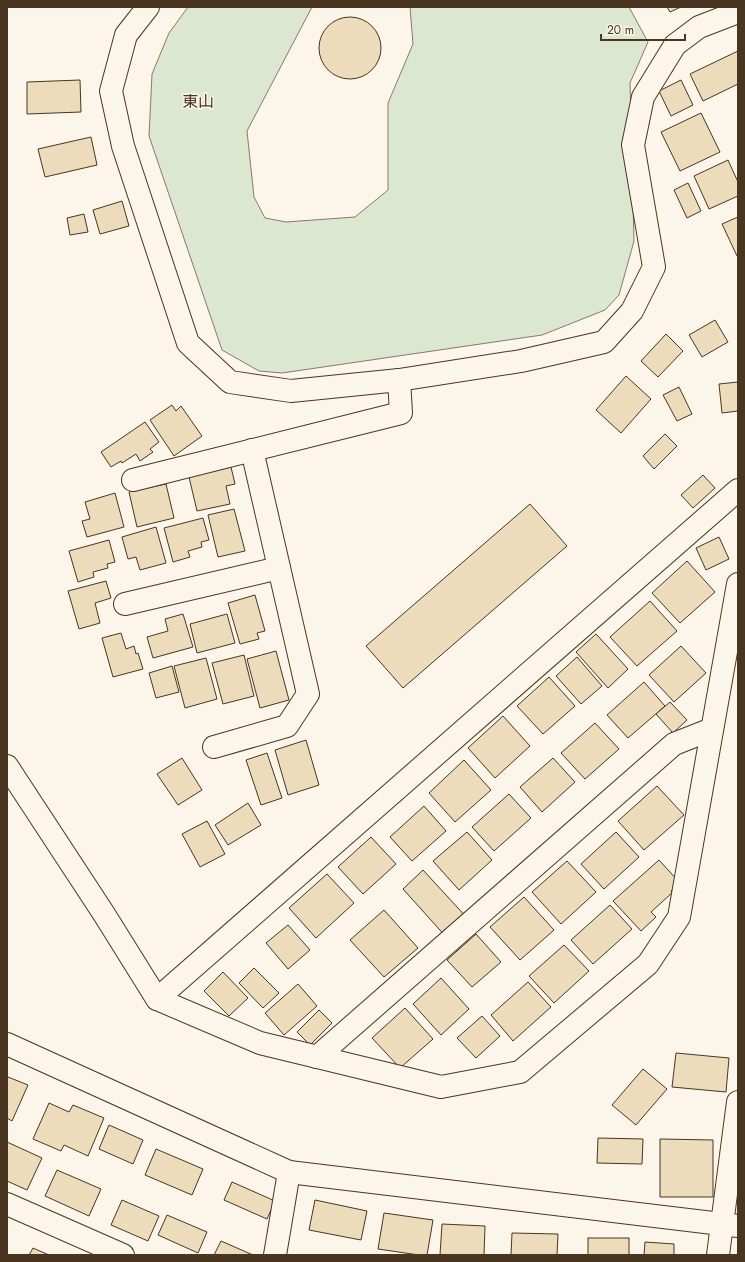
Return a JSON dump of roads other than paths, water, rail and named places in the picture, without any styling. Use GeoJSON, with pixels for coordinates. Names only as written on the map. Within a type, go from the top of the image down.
{"type":"FeatureCollection","features":[{"type":"Feature","properties":{"kind":"street"},"geometry":{"type":"LineString","coordinates":[[148,7],[126,35],[111,91],[123,146],[188,343],[230,382],[291,390],[399,380],[521,361],[604,342],[632,312],[654,267],[633,146],[643,97],[675,45],[699,27],[738,12]]}},
{"type":"Feature","properties":{"kind":"street"},"geometry":{"type":"LineString","coordinates":[[133,480],[401,413],[399,380]]}},
{"type":"Feature","properties":{"kind":"street"},"geometry":{"type":"LineString","coordinates":[[214,747],[287,726],[308,694],[252,450]]}},
{"type":"Feature","properties":{"kind":"street"},"geometry":{"type":"LineString","coordinates":[[157,998],[738,490]]}},
{"type":"Feature","properties":{"kind":"street"},"geometry":{"type":"LineString","coordinates":[[125,604],[279,568]]}},
{"type":"Feature","properties":{"kind":"street"},"geometry":{"type":"LineString","coordinates":[[7,766],[157,998],[260,1043],[441,1087],[520,1072],[648,964],[678,917],[738,584]]}},
{"type":"Feature","properties":{"kind":"street"},"geometry":{"type":"LineString","coordinates":[[317,1057],[674,744],[712,729]]}},
{"type":"Feature","properties":{"kind":"street"},"geometry":{"type":"LineString","coordinates":[[7,1044],[289,1172],[730,1225]]}},
{"type":"Feature","properties":{"kind":"street"},"geometry":{"type":"LineString","coordinates":[[718,1255],[730,1225],[738,1102]]}},
{"type":"Feature","properties":{"kind":"street"},"geometry":{"type":"LineString","coordinates":[[275,1255],[289,1172]]}},
{"type":"Feature","properties":{"kind":"street"},"geometry":{"type":"LineString","coordinates":[[7,1204],[123,1255]]}},
{"type":"Feature","properties":{"kind":"district","name":"東山"},"geometry":{"type":"Point","coordinates":[198,101]}}]}
